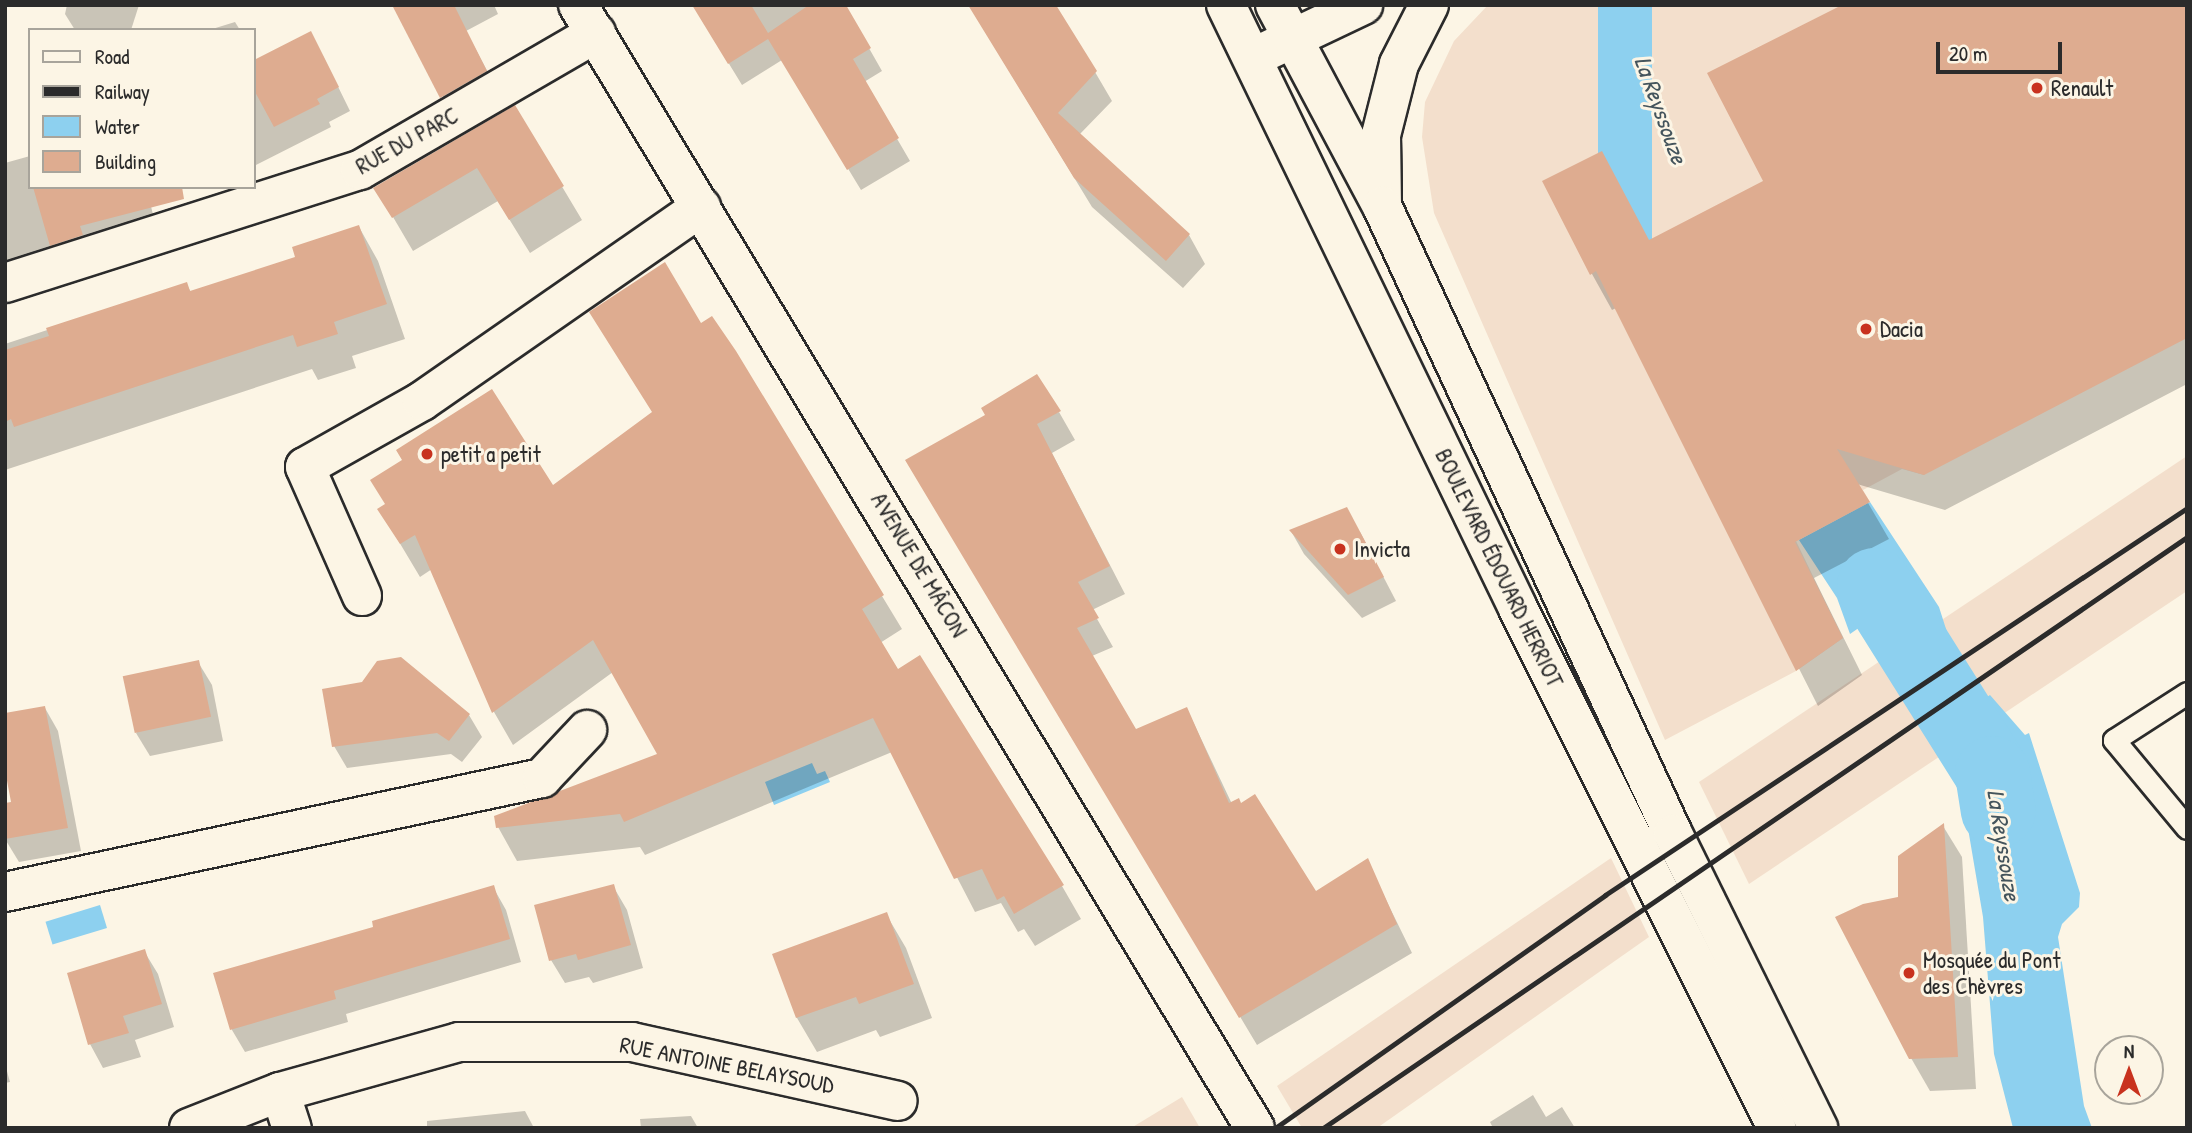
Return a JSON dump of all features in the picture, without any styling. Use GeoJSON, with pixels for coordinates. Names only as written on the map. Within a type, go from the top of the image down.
{"type":"FeatureCollection","features":[{"type":"Feature","properties":{"kind":"main road","name":"BOULEVARD ÉDOUARD HERRIOT"},"geometry":{"type":"LineString","coordinates":[[1226,5],[1254,57],[1517,606],[1777,1128]]}},
{"type":"Feature","properties":{"kind":"main road","name":"BOULEVARD ÉDOUARD HERRIOT"},"geometry":{"type":"LineString","coordinates":[[1275,5],[1295,38],[1382,206],[1673,834],[1818,1128]]}},
{"type":"Feature","properties":{"kind":"main road"},"geometry":{"type":"LineString","coordinates":[[1254,57],[1363,5]]}},
{"type":"Feature","properties":{"kind":"main road"},"geometry":{"type":"LineString","coordinates":[[1382,206],[1381,135],[1399,64],[1429,5]]}},
{"type":"Feature","properties":{"kind":"main road","name":"AVENUE DE MÂCON"},"geometry":{"type":"LineString","coordinates":[[587,19],[1255,1128]]}},
{"type":"Feature","properties":{"kind":"main road","name":"RUE DU PARC"},"geometry":{"type":"LineString","coordinates":[[5,283],[360,170],[587,19]]}},
{"type":"Feature","properties":{"kind":"main road"},"geometry":{"type":"LineString","coordinates":[[362,596],[305,467],[422,401],[701,207]]}},
{"type":"Feature","properties":{"kind":"main road"},"geometry":{"type":"LineString","coordinates":[[5,892],[542,778],[587,730]]}},
{"type":"Feature","properties":{"kind":"main road","name":"RUE ANTOINE BELAYSOUD"},"geometry":{"type":"LineString","coordinates":[[189,1128],[280,1092],[459,1042],[632,1042],[898,1101]]}},
{"type":"Feature","properties":{"kind":"main road"},"geometry":{"type":"LineString","coordinates":[[280,1092],[292,1128]]}},
{"type":"Feature","properties":{"kind":"lane"},"geometry":{"type":"LineString","coordinates":[[2187,693],[2115,740],[2187,828]]}},
{"type":"Feature","properties":{"kind":"shaded area"},"geometry":{"type":"Polygon","coordinates":[[[1488,5],[2187,5],[1924,475],[1902,469],[1863,490],[1870,502],[1796,541],[1843,638],[1796,671],[1665,740],[1434,213],[1422,137],[1425,102],[1454,41],[1488,5]]]}},
{"type":"Feature","properties":{"kind":"shaded area"},"geometry":{"type":"Polygon","coordinates":[[[2187,456],[2187,591],[1749,884],[1699,782],[2187,456]]]}},
{"type":"Feature","properties":{"kind":"shaded area"},"geometry":{"type":"Polygon","coordinates":[[[1611,858],[1649,937],[1377,1128],[1302,1128],[1277,1086],[1611,858]]]}},
{"type":"Feature","properties":{"kind":"shaded area"},"geometry":{"type":"Polygon","coordinates":[[[1182,1097],[1200,1128],[1131,1128],[1182,1097]]]}},
{"type":"Feature","properties":{"kind":"water"},"geometry":{"type":"Polygon","coordinates":[[[1598,5],[1652,5],[1652,240],[1598,240],[1598,5]]]}},
{"type":"Feature","properties":{"kind":"water"},"geometry":{"type":"Polygon","coordinates":[[[1870,502],[1939,607],[1954,654],[1903,688],[1863,625],[1850,634],[1837,598],[1799,540],[1870,502]]]}},
{"type":"Feature","properties":{"kind":"water"},"geometry":{"type":"Polygon","coordinates":[[[1990,695],[2025,735],[2029,733],[2080,893],[2079,907],[2062,924],[2058,937],[2084,1106],[2092,1128],[2013,1128],[1994,1054],[1983,917],[1962,793],[1956,770],[1932,733],[1990,695]]]}},
{"type":"Feature","properties":{"kind":"water"},"geometry":{"type":"Polygon","coordinates":[[[812,763],[817,774],[825,771],[830,782],[774,805],[765,782],[812,763]]]}},
{"type":"Feature","properties":{"kind":"water"},"geometry":{"type":"Polygon","coordinates":[[[100,905],[107,928],[53,945],[45,922],[100,905]]]}},
{"type":"Feature","properties":{"kind":"building"},"geometry":{"type":"Polygon","coordinates":[[[392,5],[454,5],[487,71],[440,98],[392,5]]]}},
{"type":"Feature","properties":{"kind":"building"},"geometry":{"type":"Polygon","coordinates":[[[692,5],[751,5],[768,33],[809,5],[846,5],[871,48],[853,59],[899,138],[847,170],[768,39],[728,64],[692,5]]]}},
{"type":"Feature","properties":{"kind":"building"},"geometry":{"type":"Polygon","coordinates":[[[968,5],[1056,5],[1097,71],[1058,113],[1190,234],[1166,261],[1074,178],[968,5]]]}},
{"type":"Feature","properties":{"kind":"building"},"geometry":{"type":"Polygon","coordinates":[[[1842,5],[2187,5],[2187,338],[1924,475],[1837,449],[1870,502],[1795,542],[1843,638],[1796,671],[1596,271],[1590,275],[1542,181],[1602,151],[1649,240],[1763,181],[1707,73],[1842,5]]]}},
{"type":"Feature","properties":{"kind":"building"},"geometry":{"type":"Polygon","coordinates":[[[311,31],[339,87],[317,99],[320,104],[274,127],[256,94],[256,59],[311,31]]]}},
{"type":"Feature","properties":{"kind":"building"},"geometry":{"type":"Polygon","coordinates":[[[515,105],[564,186],[509,220],[477,168],[392,218],[373,188],[515,105]]]}},
{"type":"Feature","properties":{"kind":"building"},"geometry":{"type":"Polygon","coordinates":[[[34,189],[182,189],[184,199],[80,226],[83,235],[50,246],[34,189]]]}},
{"type":"Feature","properties":{"kind":"building"},"geometry":{"type":"Polygon","coordinates":[[[359,225],[387,304],[334,322],[338,334],[297,347],[293,335],[14,427],[11,419],[5,422],[5,350],[49,336],[46,328],[187,282],[190,291],[295,257],[292,247],[359,225]]]}},
{"type":"Feature","properties":{"kind":"building"},"geometry":{"type":"Polygon","coordinates":[[[665,262],[701,323],[712,316],[736,351],[884,595],[862,609],[898,669],[920,655],[1064,885],[1014,914],[1004,896],[997,900],[982,869],[954,879],[873,718],[624,822],[620,814],[496,828],[494,816],[657,754],[593,640],[492,713],[415,535],[400,544],[377,509],[385,504],[370,480],[402,460],[396,450],[492,389],[553,485],[652,412],[589,312],[665,262]]]}},
{"type":"Feature","properties":{"kind":"building"},"geometry":{"type":"Polygon","coordinates":[[[1037,374],[1061,411],[1037,424],[1110,566],[1078,582],[1099,618],[1077,628],[1136,729],[1187,707],[1229,803],[1239,798],[1241,803],[1255,794],[1316,891],[1368,858],[1397,924],[1239,1018],[905,460],[985,415],[981,408],[1037,374]]]}},
{"type":"Feature","properties":{"kind":"building"},"geometry":{"type":"Polygon","coordinates":[[[1347,507],[1384,577],[1348,595],[1289,530],[1347,507]]]}},
{"type":"Feature","properties":{"kind":"building"},"geometry":{"type":"Polygon","coordinates":[[[401,657],[470,714],[449,741],[437,733],[332,747],[322,689],[362,682],[377,661],[401,657]]]}},
{"type":"Feature","properties":{"kind":"building"},"geometry":{"type":"Polygon","coordinates":[[[199,660],[211,717],[135,733],[123,676],[199,660]]]}},
{"type":"Feature","properties":{"kind":"building"},"geometry":{"type":"Polygon","coordinates":[[[45,706],[68,828],[5,839],[5,803],[11,802],[5,770],[5,713],[45,706]]]}},
{"type":"Feature","properties":{"kind":"building","name":"Mosquée du Pont des Chèvres"},"geometry":{"type":"Polygon","coordinates":[[[1944,823],[1958,1057],[1909,1059],[1835,917],[1863,904],[1898,897],[1898,856],[1944,823]]]}},
{"type":"Feature","properties":{"kind":"building"},"geometry":{"type":"Polygon","coordinates":[[[614,884],[631,945],[578,960],[576,954],[549,961],[534,905],[614,884]]]}},
{"type":"Feature","properties":{"kind":"building"},"geometry":{"type":"Polygon","coordinates":[[[494,885],[510,939],[334,991],[336,999],[230,1030],[213,973],[373,927],[372,921],[494,885]]]}},
{"type":"Feature","properties":{"kind":"building"},"geometry":{"type":"Polygon","coordinates":[[[887,912],[914,984],[859,1004],[856,997],[796,1018],[772,954],[887,912]]]}},
{"type":"Feature","properties":{"kind":"building"},"geometry":{"type":"Polygon","coordinates":[[[145,949],[162,1004],[123,1016],[129,1033],[88,1045],[67,973],[145,949]]]}},
{"type":"Feature","properties":{"kind":"waterway","name":"La Reyssouze"},"geometry":{"type":"LineString","coordinates":[[1874,585],[1992,773],[1998,810]]}},
{"type":"Feature","properties":{"kind":"railway"},"geometry":{"type":"LineString","coordinates":[[1275,1128],[1605,895],[2187,508]]}},
{"type":"Feature","properties":{"kind":"railway"},"geometry":{"type":"LineString","coordinates":[[1323,1128],[2187,537]]}},
{"type":"Feature","properties":{"kind":"place","name":"Renault"},"geometry":{"type":"Point","coordinates":[2037,88]}},
{"type":"Feature","properties":{"kind":"place","name":"Dacia"},"geometry":{"type":"Point","coordinates":[1866,329]}},
{"type":"Feature","properties":{"kind":"place","name":"petit a petit"},"geometry":{"type":"Point","coordinates":[427,454]}},
{"type":"Feature","properties":{"kind":"place","name":"Invicta"},"geometry":{"type":"Point","coordinates":[1340,549]}},
{"type":"Feature","properties":{"kind":"place","name":"Mosquée du Pont des Chèvres"},"geometry":{"type":"Point","coordinates":[1909,973]}}]}
